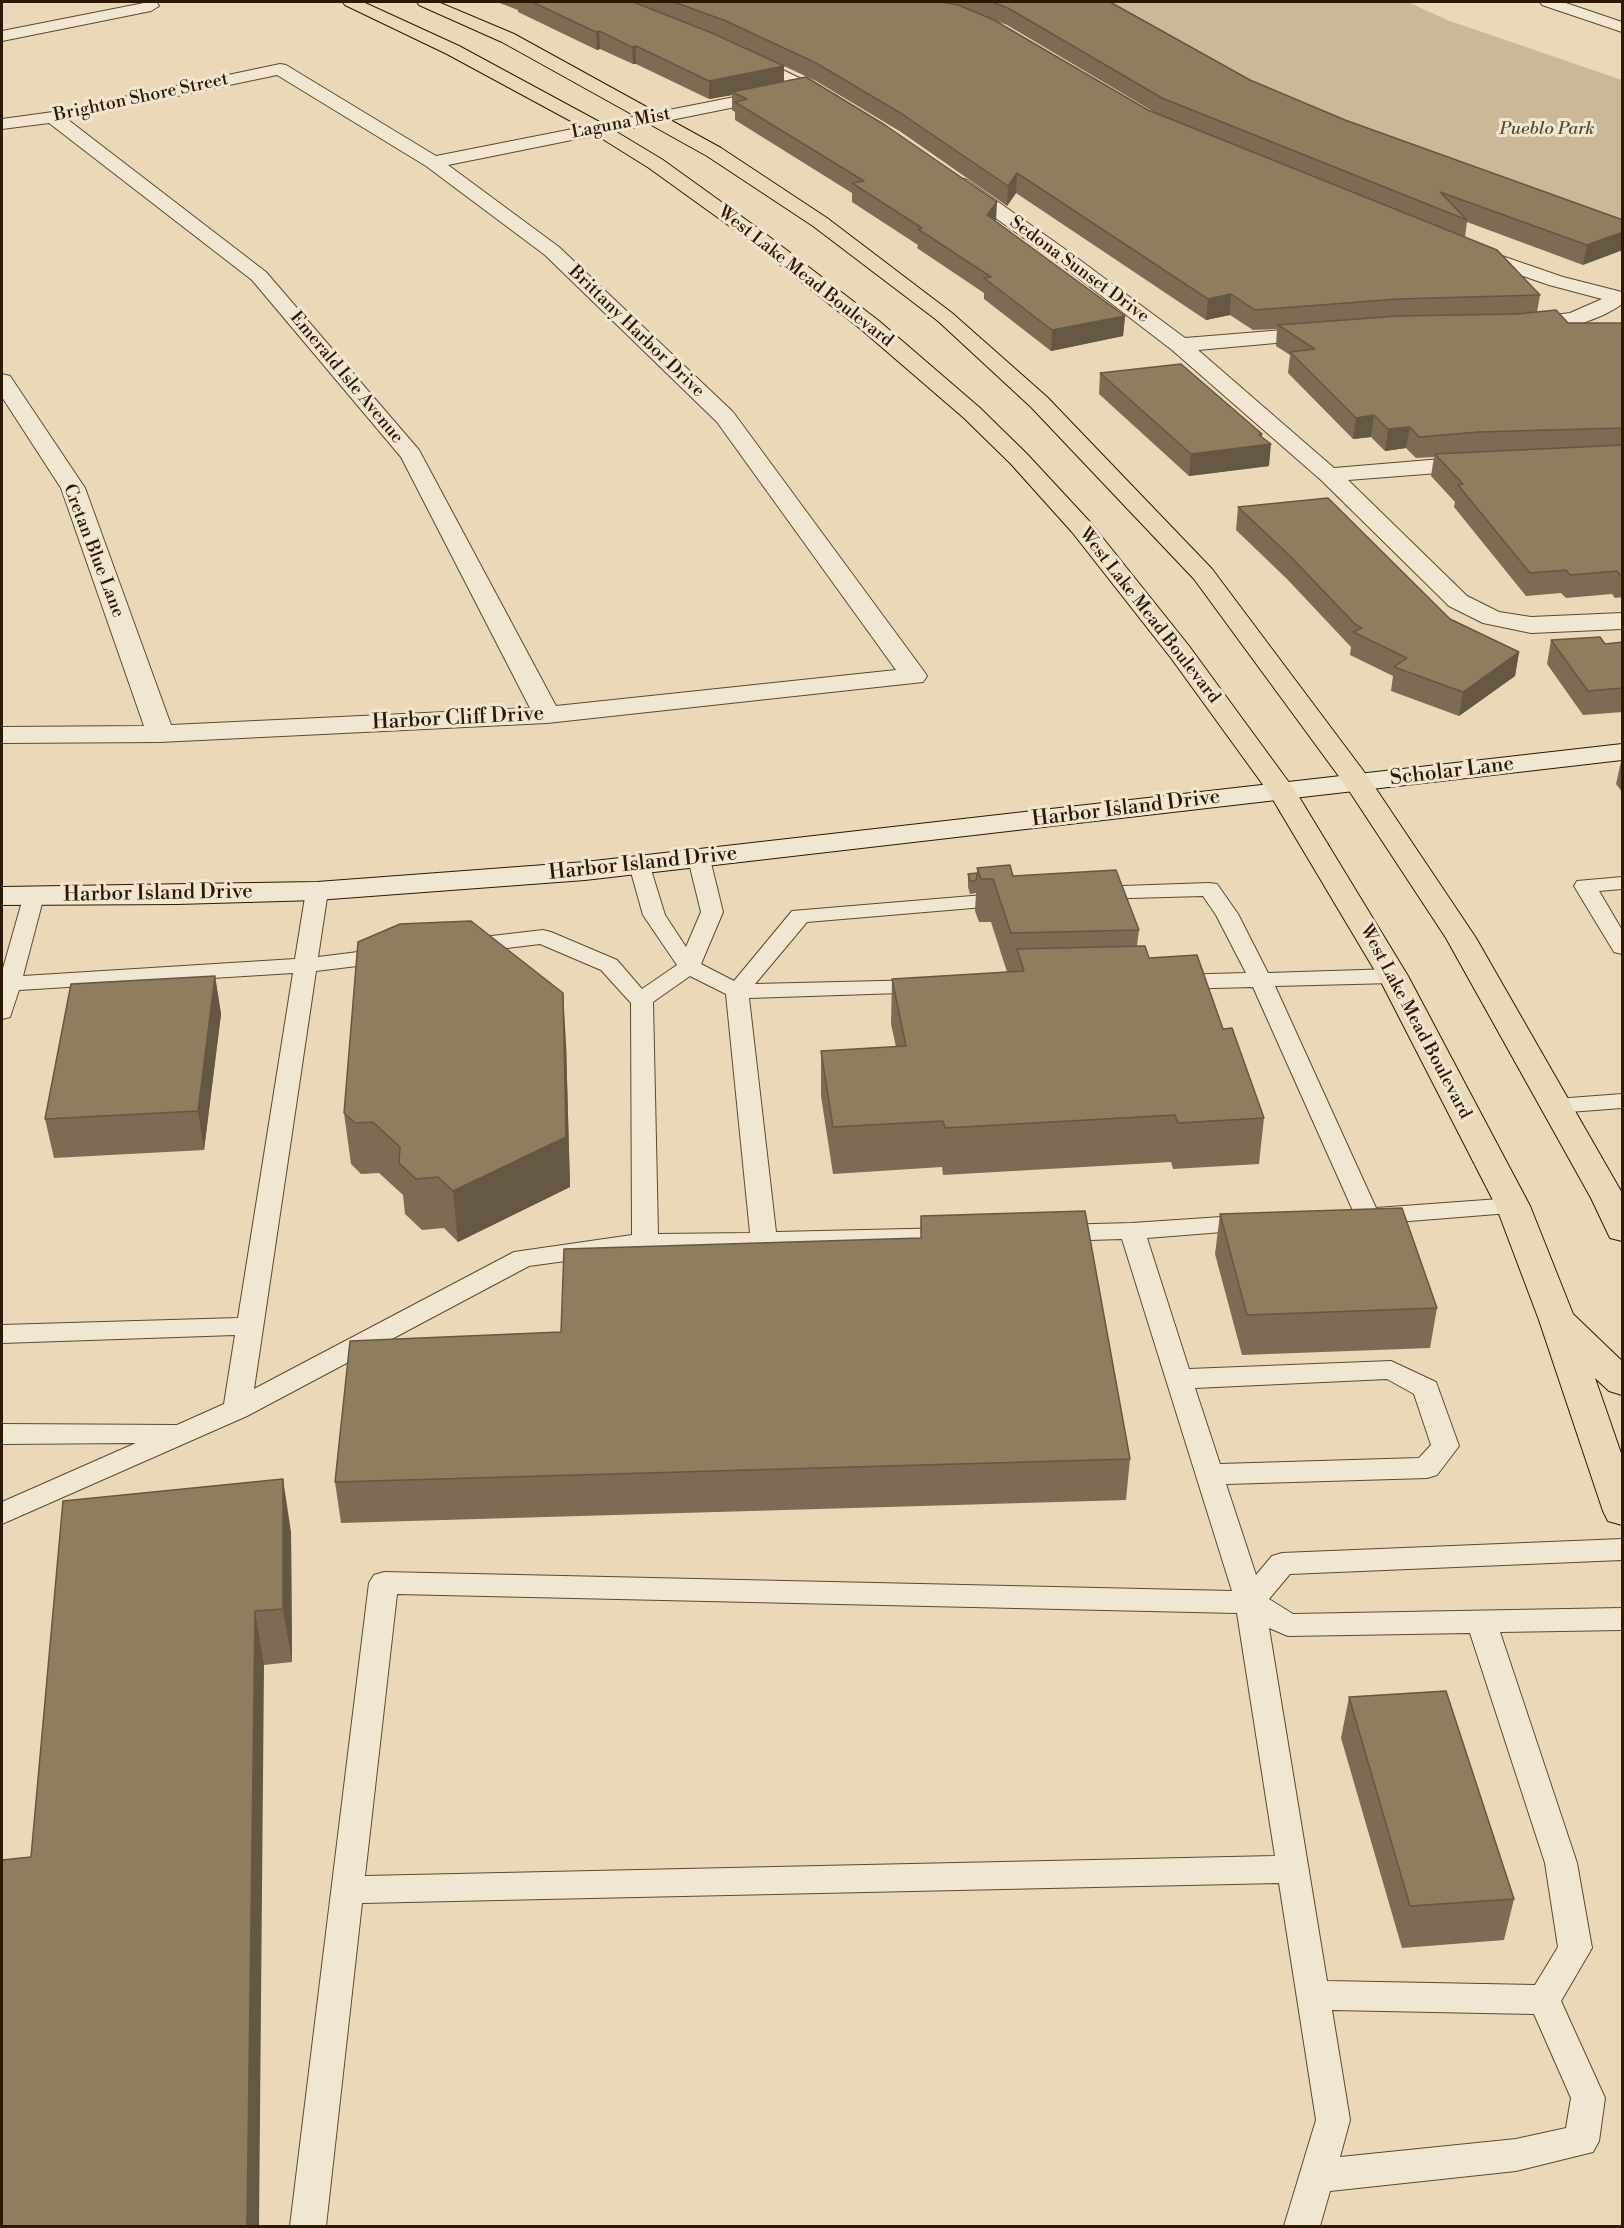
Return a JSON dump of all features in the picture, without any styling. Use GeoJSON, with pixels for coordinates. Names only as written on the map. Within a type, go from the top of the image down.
{"type":"FeatureCollection","features":[{"type":"Feature","properties":{"kind":"main road","name":"West Lake Mead Boulevard"},"geometry":{"type":"LineString","coordinates":[[351,2],[453,50],[599,129],[656,164],[756,236],[871,326],[990,431],[1081,527],[1180,652],[1282,792],[1393,976],[1513,1206],[1557,1320],[1623,1511]]}},
{"type":"Feature","properties":{"kind":"main road"},"geometry":{"type":"LineString","coordinates":[[425,2],[508,38],[714,152],[820,222],[945,317],[1039,402],[1203,574],[1358,783],[1461,938],[1608,1198],[1623,1230]]}},
{"type":"Feature","properties":{"kind":"main road"},"geometry":{"type":"LineString","coordinates":[[1557,1320],[1623,1382]]}},
{"type":"Feature","properties":{"kind":"street"},"geometry":{"type":"LineString","coordinates":[[1548,2],[1623,27]]}},
{"type":"Feature","properties":{"kind":"street"},"geometry":{"type":"LineString","coordinates":[[2,36],[151,6]]}},
{"type":"Feature","properties":{"kind":"street"},"geometry":{"type":"LineString","coordinates":[[730,50],[809,87],[847,110]]}},
{"type":"Feature","properties":{"kind":"street","name":"Brighton Shore Street"},"geometry":{"type":"LineString","coordinates":[[2,124],[53,117],[280,69]]}},
{"type":"Feature","properties":{"kind":"street","name":"Brittany Harbor Drive"},"geometry":{"type":"LineString","coordinates":[[280,69],[433,162],[552,251],[724,417],[914,676]]}},
{"type":"Feature","properties":{"kind":"street","name":"Laguna Mist"},"geometry":{"type":"LineString","coordinates":[[411,149],[782,74]]}},
{"type":"Feature","properties":{"kind":"street","name":"Laguna Mist"},"geometry":{"type":"LineString","coordinates":[[433,162],[809,87]]}},
{"type":"Feature","properties":{"kind":"street","name":"Emerald Isle Avenue"},"geometry":{"type":"LineString","coordinates":[[53,117],[259,276],[411,455],[547,715]]}},
{"type":"Feature","properties":{"kind":"street","name":"Sedona Sunset Drive"},"geometry":{"type":"LineString","coordinates":[[940,171],[1062,256],[1180,345],[1329,475],[1458,601],[1492,618],[1531,625],[1623,621]]}},
{"type":"Feature","properties":{"kind":"street"},"geometry":{"type":"LineString","coordinates":[[1461,247],[1525,271],[1621,298]]}},
{"type":"Feature","properties":{"kind":"street"},"geometry":{"type":"LineString","coordinates":[[1500,325],[1535,324],[1583,317],[1606,308],[1621,298]]}},
{"type":"Feature","properties":{"kind":"street"},"geometry":{"type":"LineString","coordinates":[[1180,345],[1340,332]]}},
{"type":"Feature","properties":{"kind":"street","name":"Cretan Blue Lane"},"geometry":{"type":"LineString","coordinates":[[2,381],[72,488],[160,734]]}},
{"type":"Feature","properties":{"kind":"street"},"geometry":{"type":"LineString","coordinates":[[1329,475],[1501,462]]}},
{"type":"Feature","properties":{"kind":"street","name":"Harbor Cliff Drive"},"geometry":{"type":"LineString","coordinates":[[2,735],[160,734],[547,715],[914,676]]}},
{"type":"Feature","properties":{"kind":"street","name":"Scholar Lane"},"geometry":{"type":"LineString","coordinates":[[1282,792],[1623,752]]}},
{"type":"Feature","properties":{"kind":"street","name":"Harbor Island Drive"},"geometry":{"type":"LineString","coordinates":[[2,896],[317,891],[454,882],[699,859],[1282,792]]}},
{"type":"Feature","properties":{"kind":"lane"},"geometry":{"type":"LineString","coordinates":[[645,1242],[642,999],[689,967],[712,912],[699,859]]}},
{"type":"Feature","properties":{"kind":"lane"},"geometry":{"type":"LineString","coordinates":[[640,865],[654,915],[689,967],[738,991],[940,987]]}},
{"type":"Feature","properties":{"kind":"lane"},"geometry":{"type":"LineString","coordinates":[[1623,883],[1585,886],[1623,947]]}},
{"type":"Feature","properties":{"kind":"lane"},"geometry":{"type":"LineString","coordinates":[[1076,894],[1209,889],[1227,914],[1261,980],[1355,1217],[1513,1206]]}},
{"type":"Feature","properties":{"kind":"lane"},"geometry":{"type":"LineString","coordinates":[[237,1409],[317,891]]}},
{"type":"Feature","properties":{"kind":"lane"},"geometry":{"type":"LineString","coordinates":[[2,1012],[33,896]]}},
{"type":"Feature","properties":{"kind":"lane"},"geometry":{"type":"LineString","coordinates":[[764,1241],[738,991],[800,916],[1030,898]]}},
{"type":"Feature","properties":{"kind":"lane"},"geometry":{"type":"LineString","coordinates":[[449,948],[543,937],[609,964],[642,1002]]}},
{"type":"Feature","properties":{"kind":"lane"},"geometry":{"type":"LineString","coordinates":[[9,984],[306,965],[413,952]]}},
{"type":"Feature","properties":{"kind":"lane"},"geometry":{"type":"LineString","coordinates":[[1154,982],[1393,976]]}},
{"type":"Feature","properties":{"kind":"lane"},"geometry":{"type":"LineString","coordinates":[[1556,1106],[1623,1101]]}},
{"type":"Feature","properties":{"kind":"lane"},"geometry":{"type":"LineString","coordinates":[[1037,1233],[1132,1231],[1273,1222]]}},
{"type":"Feature","properties":{"kind":"lane"},"geometry":{"type":"LineString","coordinates":[[1132,1231],[1250,1602],[1333,2120],[1302,2226]]}},
{"type":"Feature","properties":{"kind":"lane"},"geometry":{"type":"LineString","coordinates":[[2,1514],[237,1409],[523,1258],[645,1242],[978,1235]]}},
{"type":"Feature","properties":{"kind":"lane"},"geometry":{"type":"LineString","coordinates":[[2,1334],[250,1326]]}},
{"type":"Feature","properties":{"kind":"lane"},"geometry":{"type":"LineString","coordinates":[[1179,1378],[1390,1370],[1426,1389],[1445,1446],[1427,1468],[1209,1474]]}},
{"type":"Feature","properties":{"kind":"lane"},"geometry":{"type":"LineString","coordinates":[[2,1434],[184,1432]]}},
{"type":"Feature","properties":{"kind":"lane"},"geometry":{"type":"LineString","coordinates":[[1250,1602],[1282,1564],[1623,1549]]}},
{"type":"Feature","properties":{"kind":"lane"},"geometry":{"type":"LineString","coordinates":[[308,2226],[384,1583],[1250,1602],[1288,1625],[1623,1619]]}},
{"type":"Feature","properties":{"kind":"lane"},"geometry":{"type":"LineString","coordinates":[[1481,1620],[1561,1863],[1575,1948],[1544,2000]]}},
{"type":"Feature","properties":{"kind":"lane"},"geometry":{"type":"LineString","coordinates":[[348,1890],[1293,1869]]}},
{"type":"Feature","properties":{"kind":"lane"},"geometry":{"type":"LineString","coordinates":[[1312,1995],[1544,2000]]}},
{"type":"Feature","properties":{"kind":"lane"},"geometry":{"type":"LineString","coordinates":[[1317,2176],[1516,2155],[1581,2141],[1588,2098],[1544,2000]]}},
{"type":"Feature","properties":{"kind":"green space","name":"Pueblo Park"},"geometry":{"type":"Polygon","coordinates":[[[1094,2],[1408,2],[1447,20],[1622,80],[1622,235],[1266,98],[1094,2]]]}},
{"type":"Feature","properties":{"kind":"building"},"geometry":{"type":"Polygon","coordinates":[[[532,2],[633,2],[712,33],[784,66],[709,81],[636,46],[632,47],[599,31],[596,32],[532,2]]]}},
{"type":"Feature","properties":{"kind":"building"},"geometry":{"type":"Polygon","coordinates":[[[674,2],[941,2],[958,5],[994,20],[1148,110],[1497,250],[1540,295],[1398,299],[1255,310],[1231,294],[1208,299],[1017,173],[1008,186],[902,114],[816,63],[726,21],[674,2]]]}},
{"type":"Feature","properties":{"kind":"building"},"geometry":{"type":"Polygon","coordinates":[[[992,2],[1110,2],[1250,80],[1345,120],[1623,220],[1623,232],[1587,245],[1440,192],[1467,220],[1162,98],[1008,8],[992,2]]]}},
{"type":"Feature","properties":{"kind":"building"},"geometry":{"type":"Polygon","coordinates":[[[806,77],[885,125],[997,202],[987,215],[1125,316],[1052,330],[984,278],[991,277],[918,229],[922,228],[852,183],[864,181],[735,102],[747,99],[732,92],[806,77]]]}},
{"type":"Feature","properties":{"kind":"building"},"geometry":{"type":"Polygon","coordinates":[[[1556,310],[1568,323],[1623,323],[1623,428],[1479,432],[1419,437],[1410,427],[1388,429],[1374,415],[1356,418],[1290,352],[1315,349],[1278,325],[1398,316],[1517,314],[1556,310]]]}},
{"type":"Feature","properties":{"kind":"building"},"geometry":{"type":"Polygon","coordinates":[[[1181,364],[1271,444],[1191,454],[1100,373],[1181,364]]]}},
{"type":"Feature","properties":{"kind":"building"},"geometry":{"type":"Polygon","coordinates":[[[1623,445],[1623,574],[1620,575],[1617,571],[1570,575],[1566,570],[1530,573],[1458,485],[1463,484],[1435,454],[1623,445]]]}},
{"type":"Feature","properties":{"kind":"building"},"geometry":{"type":"Polygon","coordinates":[[[1328,498],[1450,619],[1519,652],[1463,692],[1394,667],[1407,658],[1353,632],[1362,628],[1355,624],[1290,556],[1238,507],[1328,498]]]}},
{"type":"Feature","properties":{"kind":"building"},"geometry":{"type":"Polygon","coordinates":[[[1600,637],[1605,644],[1623,642],[1623,688],[1588,691],[1551,640],[1600,637]]]}},
{"type":"Feature","properties":{"kind":"building"},"geometry":{"type":"Polygon","coordinates":[[[1010,865],[1013,876],[1116,870],[1139,930],[1011,933],[993,879],[981,879],[977,868],[1010,865]]]}},
{"type":"Feature","properties":{"kind":"building"},"geometry":{"type":"Polygon","coordinates":[[[977,873],[976,881],[970,881],[968,874],[977,873]]]}},
{"type":"Feature","properties":{"kind":"building"},"geometry":{"type":"Polygon","coordinates":[[[471,921],[563,993],[566,1137],[453,1191],[438,1177],[416,1179],[399,1163],[400,1147],[373,1122],[355,1123],[344,1113],[358,942],[400,924],[471,921]]]}},
{"type":"Feature","properties":{"kind":"building"},"geometry":{"type":"Polygon","coordinates":[[[1145,946],[1149,958],[1197,955],[1223,1029],[1232,1028],[1264,1118],[1178,1123],[1175,1115],[945,1128],[943,1121],[833,1127],[821,1051],[906,1046],[892,979],[1024,971],[1017,949],[1145,946]]]}},
{"type":"Feature","properties":{"kind":"building"},"geometry":{"type":"Polygon","coordinates":[[[215,976],[198,1111],[45,1119],[71,984],[215,976]]]}},
{"type":"Feature","properties":{"kind":"building"},"geometry":{"type":"Polygon","coordinates":[[[1402,1208],[1437,1308],[1247,1315],[1220,1214],[1402,1208]]]}},
{"type":"Feature","properties":{"kind":"building"},"geometry":{"type":"Polygon","coordinates":[[[1085,1211],[1130,1459],[335,1482],[350,1341],[561,1332],[564,1249],[921,1238],[921,1216],[1085,1211]]]}},
{"type":"Feature","properties":{"kind":"building"},"geometry":{"type":"Polygon","coordinates":[[[283,1479],[283,1609],[255,1611],[247,2226],[2,2226],[2,1860],[31,1857],[63,1501],[283,1479]]]}},
{"type":"Feature","properties":{"kind":"building"},"geometry":{"type":"Polygon","coordinates":[[[1446,1691],[1514,1899],[1410,1906],[1349,1697],[1446,1691]]]}}]}
